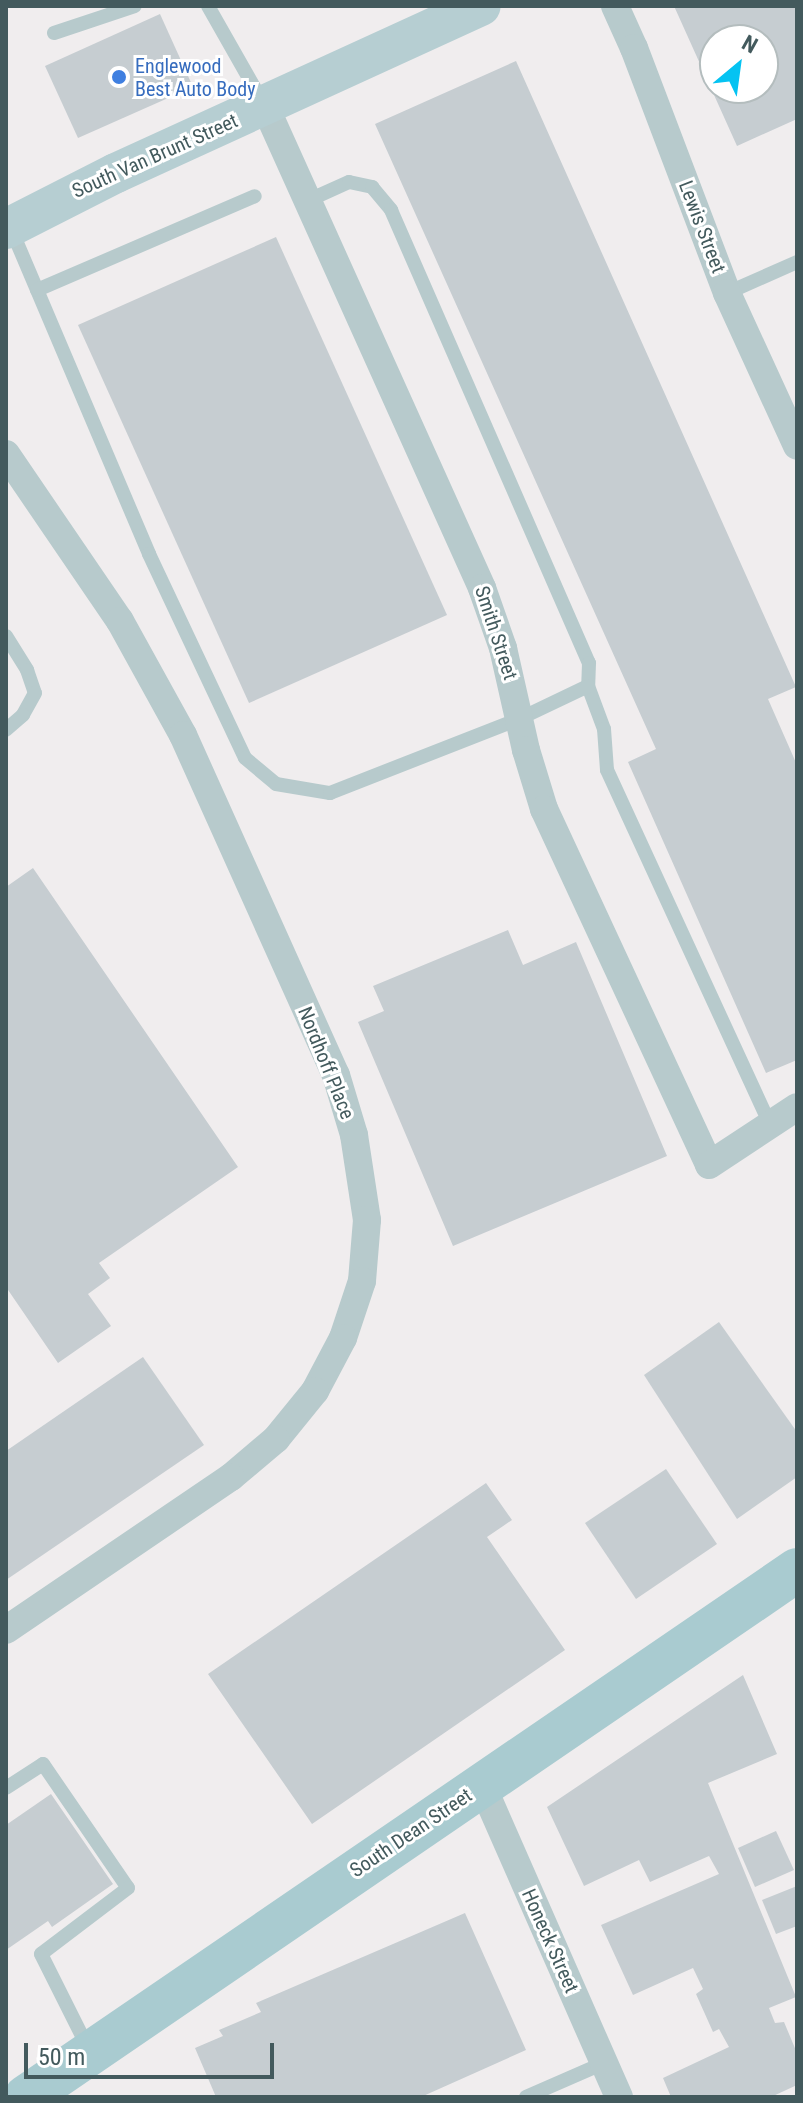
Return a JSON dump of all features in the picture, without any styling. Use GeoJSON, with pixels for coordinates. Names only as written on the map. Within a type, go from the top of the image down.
{"type":"FeatureCollection","features":[{"type":"Feature","properties":{"kind":"main road","name":"South Dean Street"},"geometry":{"type":"LineString","coordinates":[[43,2092],[90,2052],[797,1570]]}},
{"type":"Feature","properties":{"kind":"street","name":"South Van Brunt Street"},"geometry":{"type":"LineString","coordinates":[[7,223],[481,6]]}},
{"type":"Feature","properties":{"kind":"street","name":"Lewis Street"},"geometry":{"type":"LineString","coordinates":[[615,6],[634,48],[727,293],[797,446]]}},
{"type":"Feature","properties":{"kind":"street","name":"Smith Street"},"geometry":{"type":"LineString","coordinates":[[265,106],[482,588],[503,648],[526,750],[544,809],[709,1165],[770,1125]]}},
{"type":"Feature","properties":{"kind":"street","name":"Nordhoff Place"},"geometry":{"type":"LineString","coordinates":[[6,454],[120,621],[183,735],[336,1075],[354,1135],[367,1220],[367,1251],[354,1308],[331,1366],[296,1417],[257,1458],[6,1630]]}},
{"type":"Feature","properties":{"kind":"street"},"geometry":{"type":"LineString","coordinates":[[770,1125],[797,1107]]}},
{"type":"Feature","properties":{"kind":"street","name":"Honeck Street"},"geometry":{"type":"LineString","coordinates":[[482,1785],[619,2097]]}},
{"type":"Feature","properties":{"kind":"lane"},"geometry":{"type":"LineString","coordinates":[[54,33],[135,6]]}},
{"type":"Feature","properties":{"kind":"lane"},"geometry":{"type":"LineString","coordinates":[[208,6],[265,106]]}},
{"type":"Feature","properties":{"kind":"lane"},"geometry":{"type":"LineString","coordinates":[[309,200],[349,182],[372,187],[391,210],[589,663],[588,686],[604,729],[607,770],[770,1125]]}},
{"type":"Feature","properties":{"kind":"lane"},"geometry":{"type":"LineString","coordinates":[[37,290],[255,196]]}},
{"type":"Feature","properties":{"kind":"lane"},"geometry":{"type":"LineString","coordinates":[[7,223],[149,554],[245,758],[276,784],[330,793],[521,718],[588,686]]}},
{"type":"Feature","properties":{"kind":"lane"},"geometry":{"type":"LineString","coordinates":[[727,293],[797,262]]}},
{"type":"Feature","properties":{"kind":"lane"},"geometry":{"type":"LineString","coordinates":[[6,636],[27,670],[35,693],[23,715],[6,730]]}},
{"type":"Feature","properties":{"kind":"lane"},"geometry":{"type":"LineString","coordinates":[[6,1788],[43,1764],[128,1888],[41,1954],[90,2052]]}},
{"type":"Feature","properties":{"kind":"lane"},"geometry":{"type":"LineString","coordinates":[[526,2097],[604,2063]]}},
{"type":"Feature","properties":{"kind":"building"},"geometry":{"type":"Polygon","coordinates":[[[674,6],[797,6],[797,119],[737,146],[718,104],[779,104],[779,24],[699,24],[699,62],[674,6]]]}},
{"type":"Feature","properties":{"kind":"building","name":"Englewood Best Auto Body"},"geometry":{"type":"Polygon","coordinates":[[[160,14],[193,87],[78,138],[45,66],[160,14]]]}},
{"type":"Feature","properties":{"kind":"building"},"geometry":{"type":"Polygon","coordinates":[[[516,61],[796,687],[768,699],[797,765],[797,1060],[766,1073],[628,762],[656,749],[375,124],[516,61]]]}},
{"type":"Feature","properties":{"kind":"building"},"geometry":{"type":"Polygon","coordinates":[[[276,237],[447,615],[249,703],[78,325],[276,237]]]}},
{"type":"Feature","properties":{"kind":"building"},"geometry":{"type":"Polygon","coordinates":[[[33,868],[238,1167],[99,1263],[110,1278],[88,1294],[111,1326],[58,1363],[6,1287],[6,887],[33,868]]]}},
{"type":"Feature","properties":{"kind":"building"},"geometry":{"type":"Polygon","coordinates":[[[508,930],[523,965],[576,942],[667,1156],[453,1246],[358,1022],[384,1011],[373,986],[508,930]]]}},
{"type":"Feature","properties":{"kind":"building"},"geometry":{"type":"Polygon","coordinates":[[[719,1322],[797,1432],[797,1477],[737,1519],[644,1375],[719,1322]]]}},
{"type":"Feature","properties":{"kind":"building"},"geometry":{"type":"Polygon","coordinates":[[[143,1357],[204,1445],[6,1580],[6,1451],[143,1357]]]}},
{"type":"Feature","properties":{"kind":"building"},"geometry":{"type":"Polygon","coordinates":[[[666,1469],[717,1544],[636,1599],[585,1523],[666,1469]]]}},
{"type":"Feature","properties":{"kind":"building"},"geometry":{"type":"Polygon","coordinates":[[[486,1483],[512,1520],[487,1537],[565,1650],[312,1824],[208,1674],[486,1483]]]}},
{"type":"Feature","properties":{"kind":"building"},"geometry":{"type":"Polygon","coordinates":[[[743,1675],[777,1754],[708,1783],[796,1997],[769,2008],[775,2023],[784,2022],[797,2053],[797,2085],[771,2097],[671,2097],[663,2078],[729,2047],[719,2029],[713,2032],[696,1994],[703,1989],[693,1968],[633,1995],[601,1925],[719,1874],[709,1856],[650,1882],[639,1860],[584,1886],[547,1807],[743,1675]]]}},
{"type":"Feature","properties":{"kind":"building"},"geometry":{"type":"Polygon","coordinates":[[[51,1794],[113,1884],[52,1927],[48,1921],[6,1950],[6,1825],[51,1794]]]}},
{"type":"Feature","properties":{"kind":"building"},"geometry":{"type":"Polygon","coordinates":[[[776,1831],[794,1870],[755,1887],[738,1848],[776,1831]]]}},
{"type":"Feature","properties":{"kind":"building"},"geometry":{"type":"Polygon","coordinates":[[[797,1886],[797,1926],[776,1934],[762,1900],[797,1886]]]}},
{"type":"Feature","properties":{"kind":"building"},"geometry":{"type":"Polygon","coordinates":[[[465,1913],[526,2050],[421,2097],[216,2097],[195,2048],[223,2036],[219,2030],[261,2012],[256,2003],[465,1913]]]}},
{"type":"Feature","properties":{"kind":"place","name":"Englewood Best Auto Body"},"geometry":{"type":"Point","coordinates":[119,77]}}]}
